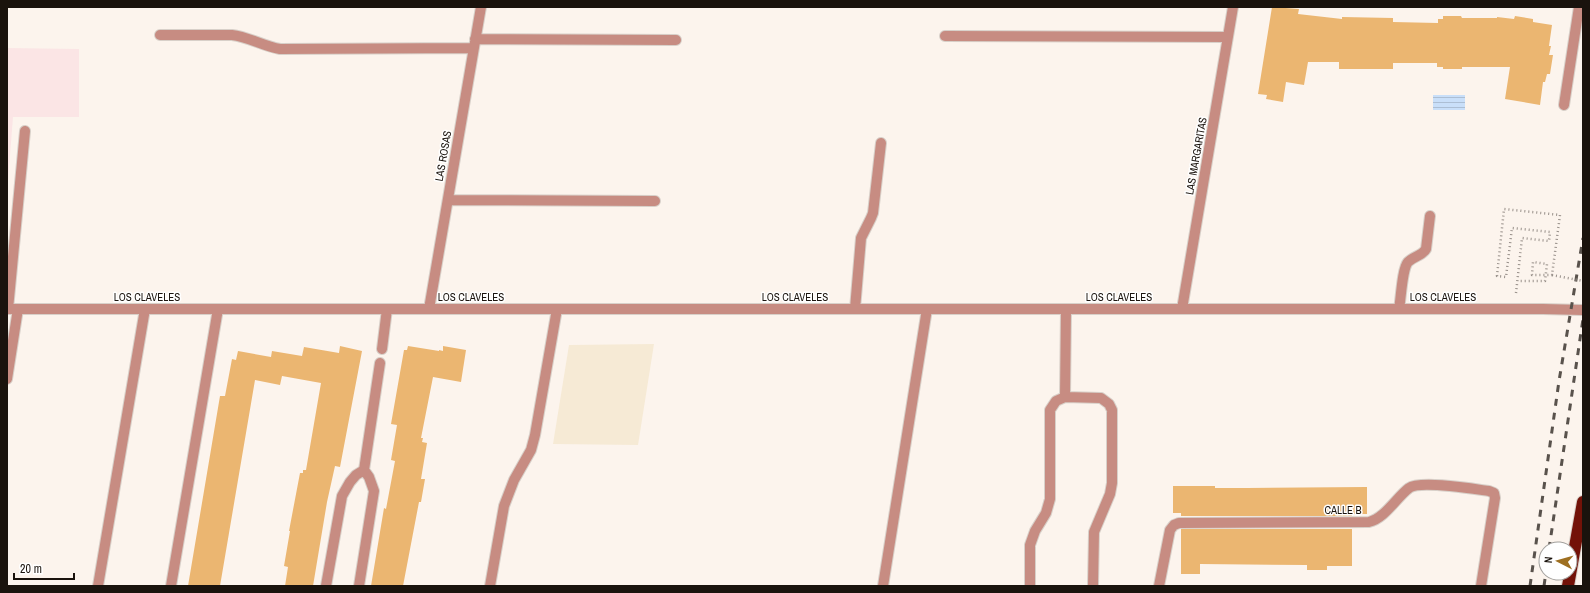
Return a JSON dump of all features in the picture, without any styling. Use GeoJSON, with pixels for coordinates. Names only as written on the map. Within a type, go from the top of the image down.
{"type":"FeatureCollection","features":[{"type":"Feature","properties":{"kind":"highway"},"geometry":{"type":"LineString","coordinates":[[1568,586],[1583,502]]}},
{"type":"Feature","properties":{"kind":"street","name":"LAS ROSAS"},"geometry":{"type":"LineString","coordinates":[[429,309],[481,7]]}},
{"type":"Feature","properties":{"kind":"street","name":"LAS MARGARITAS"},"geometry":{"type":"LineString","coordinates":[[1182,310],[1233,7]]}},
{"type":"Feature","properties":{"kind":"street"},"geometry":{"type":"LineString","coordinates":[[1564,105],[1579,7]]}},
{"type":"Feature","properties":{"kind":"street"},"geometry":{"type":"LineString","coordinates":[[160,35],[242,36],[263,45],[280,49],[475,43],[676,40]]}},
{"type":"Feature","properties":{"kind":"street"},"geometry":{"type":"LineString","coordinates":[[945,36],[1228,37]]}},
{"type":"Feature","properties":{"kind":"street"},"geometry":{"type":"LineString","coordinates":[[7,379],[25,131]]}},
{"type":"Feature","properties":{"kind":"street"},"geometry":{"type":"LineString","coordinates":[[855,309],[861,238],[873,213],[881,143]]}},
{"type":"Feature","properties":{"kind":"street"},"geometry":{"type":"LineString","coordinates":[[448,200],[655,202]]}},
{"type":"Feature","properties":{"kind":"street"},"geometry":{"type":"LineString","coordinates":[[1399,309],[1405,267],[1410,260],[1423,254],[1426,249],[1430,216]]}},
{"type":"Feature","properties":{"kind":"street","name":"LOS CLAVELES"},"geometry":{"type":"LineString","coordinates":[[11,309],[1583,310]]}},
{"type":"Feature","properties":{"kind":"street"},"geometry":{"type":"LineString","coordinates":[[98,586],[145,309]]}},
{"type":"Feature","properties":{"kind":"street"},"geometry":{"type":"LineString","coordinates":[[171,586],[218,309]]}},
{"type":"Feature","properties":{"kind":"street"},"geometry":{"type":"LineString","coordinates":[[382,348],[387,309]]}},
{"type":"Feature","properties":{"kind":"street"},"geometry":{"type":"LineString","coordinates":[[490,586],[504,506],[514,480],[531,450],[535,435],[557,309]]}},
{"type":"Feature","properties":{"kind":"street"},"geometry":{"type":"LineString","coordinates":[[883,586],[928,309]]}},
{"type":"Feature","properties":{"kind":"street"},"geometry":{"type":"LineString","coordinates":[[1065,397],[1066,309]]}},
{"type":"Feature","properties":{"kind":"street"},"geometry":{"type":"LineString","coordinates":[[326,586],[342,496],[350,482],[364,470],[380,363]]}},
{"type":"Feature","properties":{"kind":"street"},"geometry":{"type":"LineString","coordinates":[[1030,586],[1030,545],[1035,531],[1046,513],[1050,499],[1050,410],[1056,401],[1065,397],[1101,398],[1109,404],[1112,410],[1112,483],[1110,494],[1094,532],[1093,586]]}},
{"type":"Feature","properties":{"kind":"street"},"geometry":{"type":"LineString","coordinates":[[359,586],[374,491],[370,476],[364,470]]}},
{"type":"Feature","properties":{"kind":"street","name":"CALLE B"},"geometry":{"type":"LineString","coordinates":[[1159,586],[1170,530],[1179,522],[1369,522],[1377,519],[1410,488],[1424,484],[1489,491],[1494,493],[1495,498],[1481,586]]}},
{"type":"Feature","properties":{"kind":"path"},"geometry":{"type":"LineString","coordinates":[[1510,293],[1517,293],[1522,238],[1549,241],[1550,232],[1512,228],[1506,277],[1497,276],[1504,209],[1560,215],[1552,275]]}},
{"type":"Feature","properties":{"kind":"path"},"geometry":{"type":"LineString","coordinates":[[1518,281],[1545,281],[1546,275],[1547,264],[1533,262],[1532,275],[1539,275],[1546,275],[1552,275],[1583,281]]}},
{"type":"Feature","properties":{"kind":"shaded area"},"geometry":{"type":"Polygon","coordinates":[[[7,48],[79,49],[79,117],[13,117],[7,193],[7,48]]]}},
{"type":"Feature","properties":{"kind":"shaded area"},"geometry":{"type":"Polygon","coordinates":[[[654,344],[638,445],[553,444],[569,345],[654,344]]]}},
{"type":"Feature","properties":{"kind":"water"},"geometry":{"type":"Polygon","coordinates":[[[1433,95],[1465,95],[1465,110],[1433,110],[1433,95]]]}},
{"type":"Feature","properties":{"kind":"building"},"geometry":{"type":"Polygon","coordinates":[[[1272,7],[1299,9],[1298,14],[1342,19],[1342,17],[1393,18],[1393,22],[1438,23],[1438,19],[1443,19],[1443,16],[1461,16],[1462,18],[1497,17],[1514,19],[1515,16],[1533,19],[1533,22],[1552,25],[1549,55],[1553,55],[1550,74],[1547,74],[1545,82],[1543,82],[1540,105],[1505,99],[1510,67],[1462,67],[1462,69],[1443,69],[1443,67],[1437,67],[1437,63],[1393,63],[1393,69],[1339,69],[1339,62],[1308,62],[1304,85],[1286,82],[1283,102],[1266,99],[1267,95],[1258,94],[1272,7]]]}},
{"type":"Feature","properties":{"kind":"building"},"geometry":{"type":"Polygon","coordinates":[[[340,346],[362,351],[340,467],[335,466],[327,502],[313,586],[285,586],[288,567],[284,566],[300,473],[303,473],[303,470],[306,470],[321,383],[282,376],[280,385],[255,380],[220,586],[188,586],[220,396],[225,396],[232,359],[236,360],[238,351],[271,357],[272,351],[302,356],[304,347],[339,353],[340,346]]]}},
{"type":"Feature","properties":{"kind":"building"},"geometry":{"type":"Polygon","coordinates":[[[408,346],[439,351],[443,351],[443,346],[466,350],[461,382],[433,377],[421,438],[423,438],[422,442],[427,443],[421,479],[425,479],[421,502],[419,502],[403,586],[371,586],[384,508],[386,509],[395,461],[391,460],[397,425],[391,424],[404,350],[407,350],[408,346]]]}},
{"type":"Feature","properties":{"kind":"building"},"geometry":{"type":"Polygon","coordinates":[[[1173,486],[1215,486],[1215,488],[1367,487],[1367,514],[1352,514],[1352,516],[1181,516],[1181,513],[1173,513],[1173,486]]]}},
{"type":"Feature","properties":{"kind":"building"},"geometry":{"type":"Polygon","coordinates":[[[1181,529],[1352,529],[1352,566],[1327,566],[1327,570],[1307,570],[1307,565],[1200,564],[1200,574],[1181,574],[1181,529]]]}},
{"type":"Feature","properties":{"kind":"railway"},"geometry":{"type":"LineString","coordinates":[[1530,586],[1559,381],[1583,238]]}},
{"type":"Feature","properties":{"kind":"railway"},"geometry":{"type":"LineString","coordinates":[[1550,541],[1583,319]]}},
{"type":"Feature","properties":{"kind":"railway"},"geometry":{"type":"LineString","coordinates":[[1544,586],[1545,581]]}}]}
